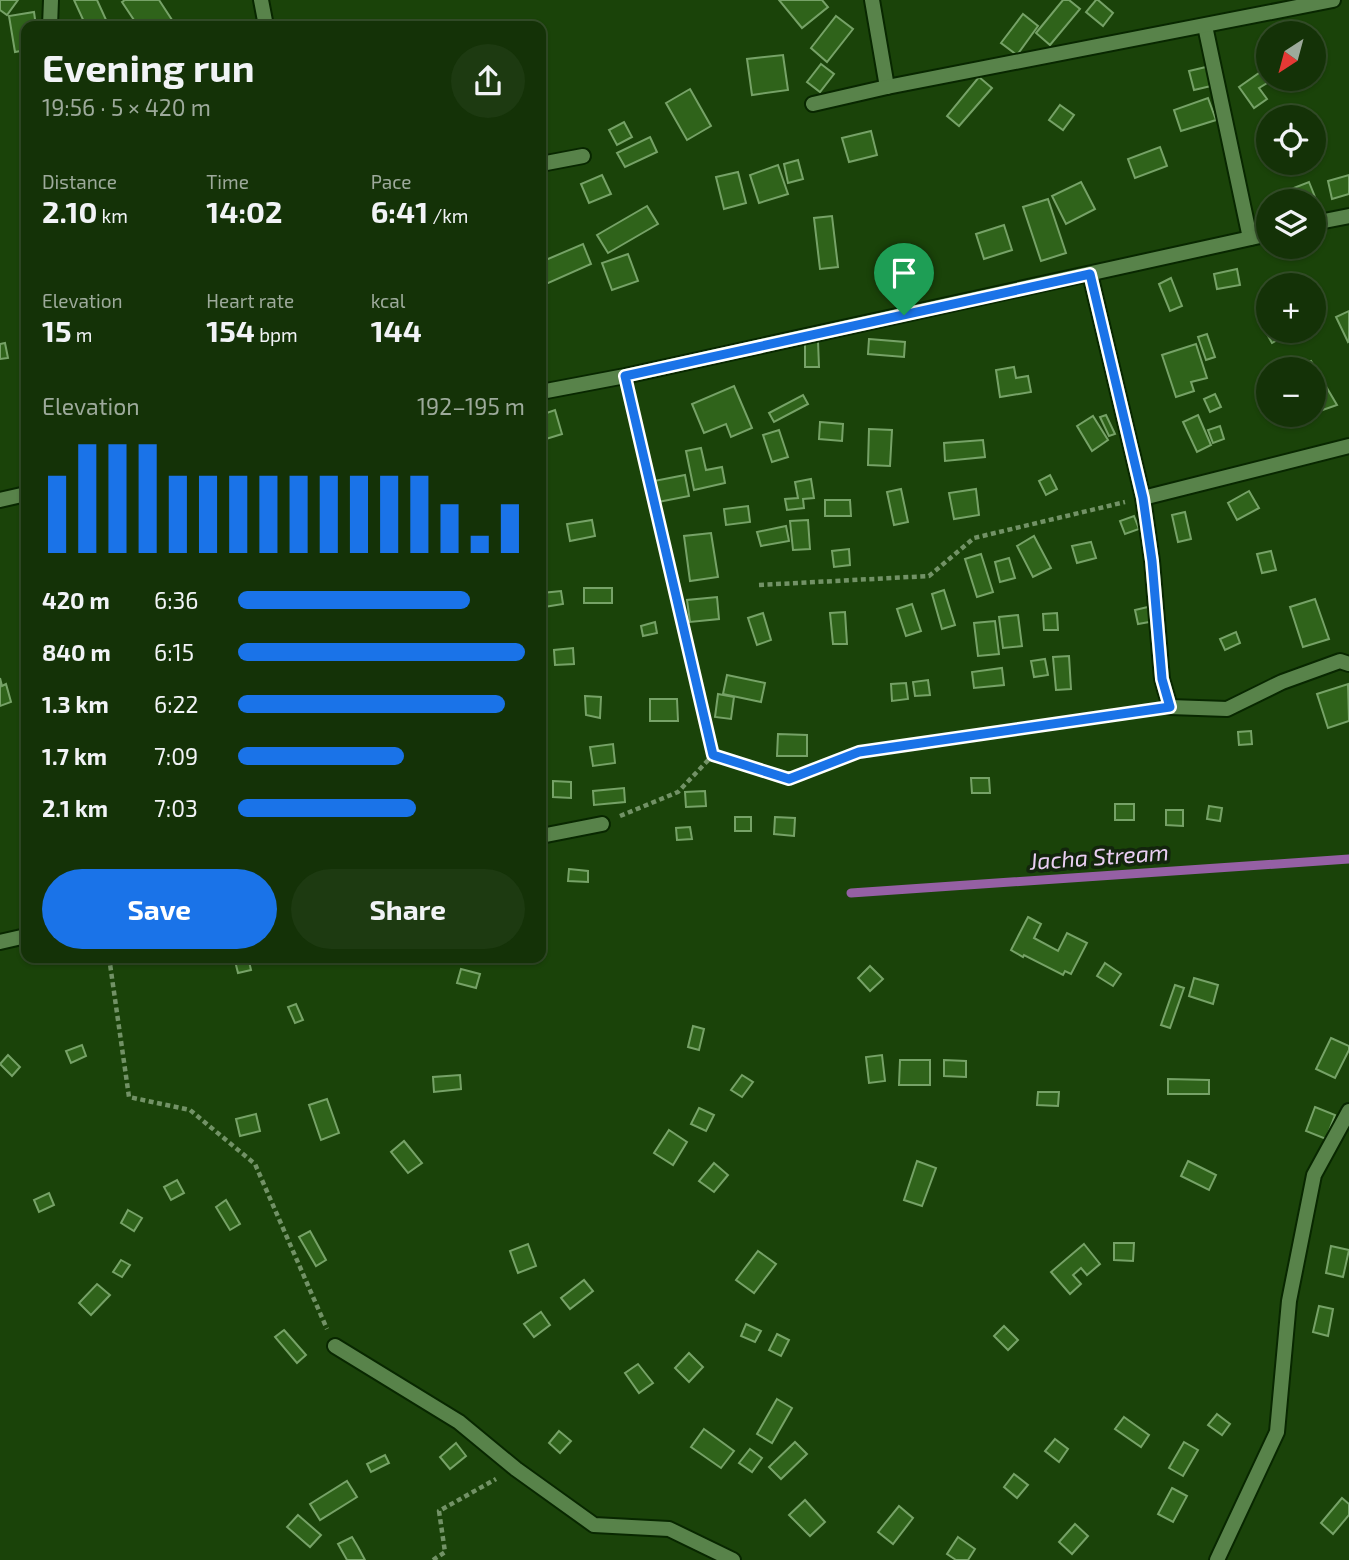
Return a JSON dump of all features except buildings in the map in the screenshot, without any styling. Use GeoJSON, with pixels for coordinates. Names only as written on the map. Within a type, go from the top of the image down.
{"type":"FeatureCollection","features":[{"type":"Feature","properties":{"kind":"street"},"geometry":{"type":"LineString","coordinates":[[50,21],[51,0]]}},
{"type":"Feature","properties":{"kind":"street"},"geometry":{"type":"LineString","coordinates":[[261,0],[265,21]]}},
{"type":"Feature","properties":{"kind":"street"},"geometry":{"type":"LineString","coordinates":[[872,0],[887,87]]}},
{"type":"Feature","properties":{"kind":"street"},"geometry":{"type":"LineString","coordinates":[[813,104],[887,87],[1333,0]]}},
{"type":"Feature","properties":{"kind":"street"},"geometry":{"type":"LineString","coordinates":[[1205,26],[1250,238]]}},
{"type":"Feature","properties":{"kind":"street"},"geometry":{"type":"LineString","coordinates":[[546,162],[583,156]]}},
{"type":"Feature","properties":{"kind":"street"},"geometry":{"type":"LineString","coordinates":[[1326,221],[1349,216]]}},
{"type":"Feature","properties":{"kind":"street"},"geometry":{"type":"LineString","coordinates":[[546,391],[1256,237]]}},
{"type":"Feature","properties":{"kind":"street"},"geometry":{"type":"LineString","coordinates":[[1090,274],[1143,498],[1152,561],[1162,679],[1170,707],[1227,709],[1294,678],[1340,661],[1349,664]]}},
{"type":"Feature","properties":{"kind":"street"},"geometry":{"type":"LineString","coordinates":[[1143,498],[1349,446]]}},
{"type":"Feature","properties":{"kind":"street"},"geometry":{"type":"LineString","coordinates":[[0,500],[21,495]]}},
{"type":"Feature","properties":{"kind":"street"},"geometry":{"type":"LineString","coordinates":[[546,835],[602,824]]}},
{"type":"Feature","properties":{"kind":"street"},"geometry":{"type":"LineString","coordinates":[[0,942],[21,937]]}},
{"type":"Feature","properties":{"kind":"street"},"geometry":{"type":"LineString","coordinates":[[1217,1560],[1277,1432],[1289,1301],[1314,1175],[1349,1111]]}},
{"type":"Feature","properties":{"kind":"street"},"geometry":{"type":"LineString","coordinates":[[335,1346],[459,1422],[516,1469],[594,1525],[669,1530],[733,1560]]}},
{"type":"Feature","properties":{"kind":"path"},"geometry":{"type":"LineString","coordinates":[[625,376],[713,755]]}},
{"type":"Feature","properties":{"kind":"path"},"geometry":{"type":"LineString","coordinates":[[759,585],[929,576],[974,538],[1143,498]]}},
{"type":"Feature","properties":{"kind":"path"},"geometry":{"type":"LineString","coordinates":[[713,755],[789,779],[859,752],[1170,707]]}},
{"type":"Feature","properties":{"kind":"path"},"geometry":{"type":"LineString","coordinates":[[602,824],[678,792],[713,755]]}},
{"type":"Feature","properties":{"kind":"path"},"geometry":{"type":"LineString","coordinates":[[110,963],[129,1097],[190,1110],[255,1164],[335,1346]]}},
{"type":"Feature","properties":{"kind":"path"},"geometry":{"type":"LineString","coordinates":[[433,1560],[445,1552],[439,1511],[516,1469]]}},
{"type":"Feature","properties":{"kind":"waterway","name":"Jacha Stream"},"geometry":{"type":"LineString","coordinates":[[851,893],[1349,859]]}},
{"type":"Feature","properties":{"kind":"route"},"geometry":{"type":"LineString","coordinates":[[1090,274],[1143,498],[1152,561],[1162,679],[1170,707],[859,752],[789,779],[713,755],[625,376],[904,315],[1090,274]]}}]}
